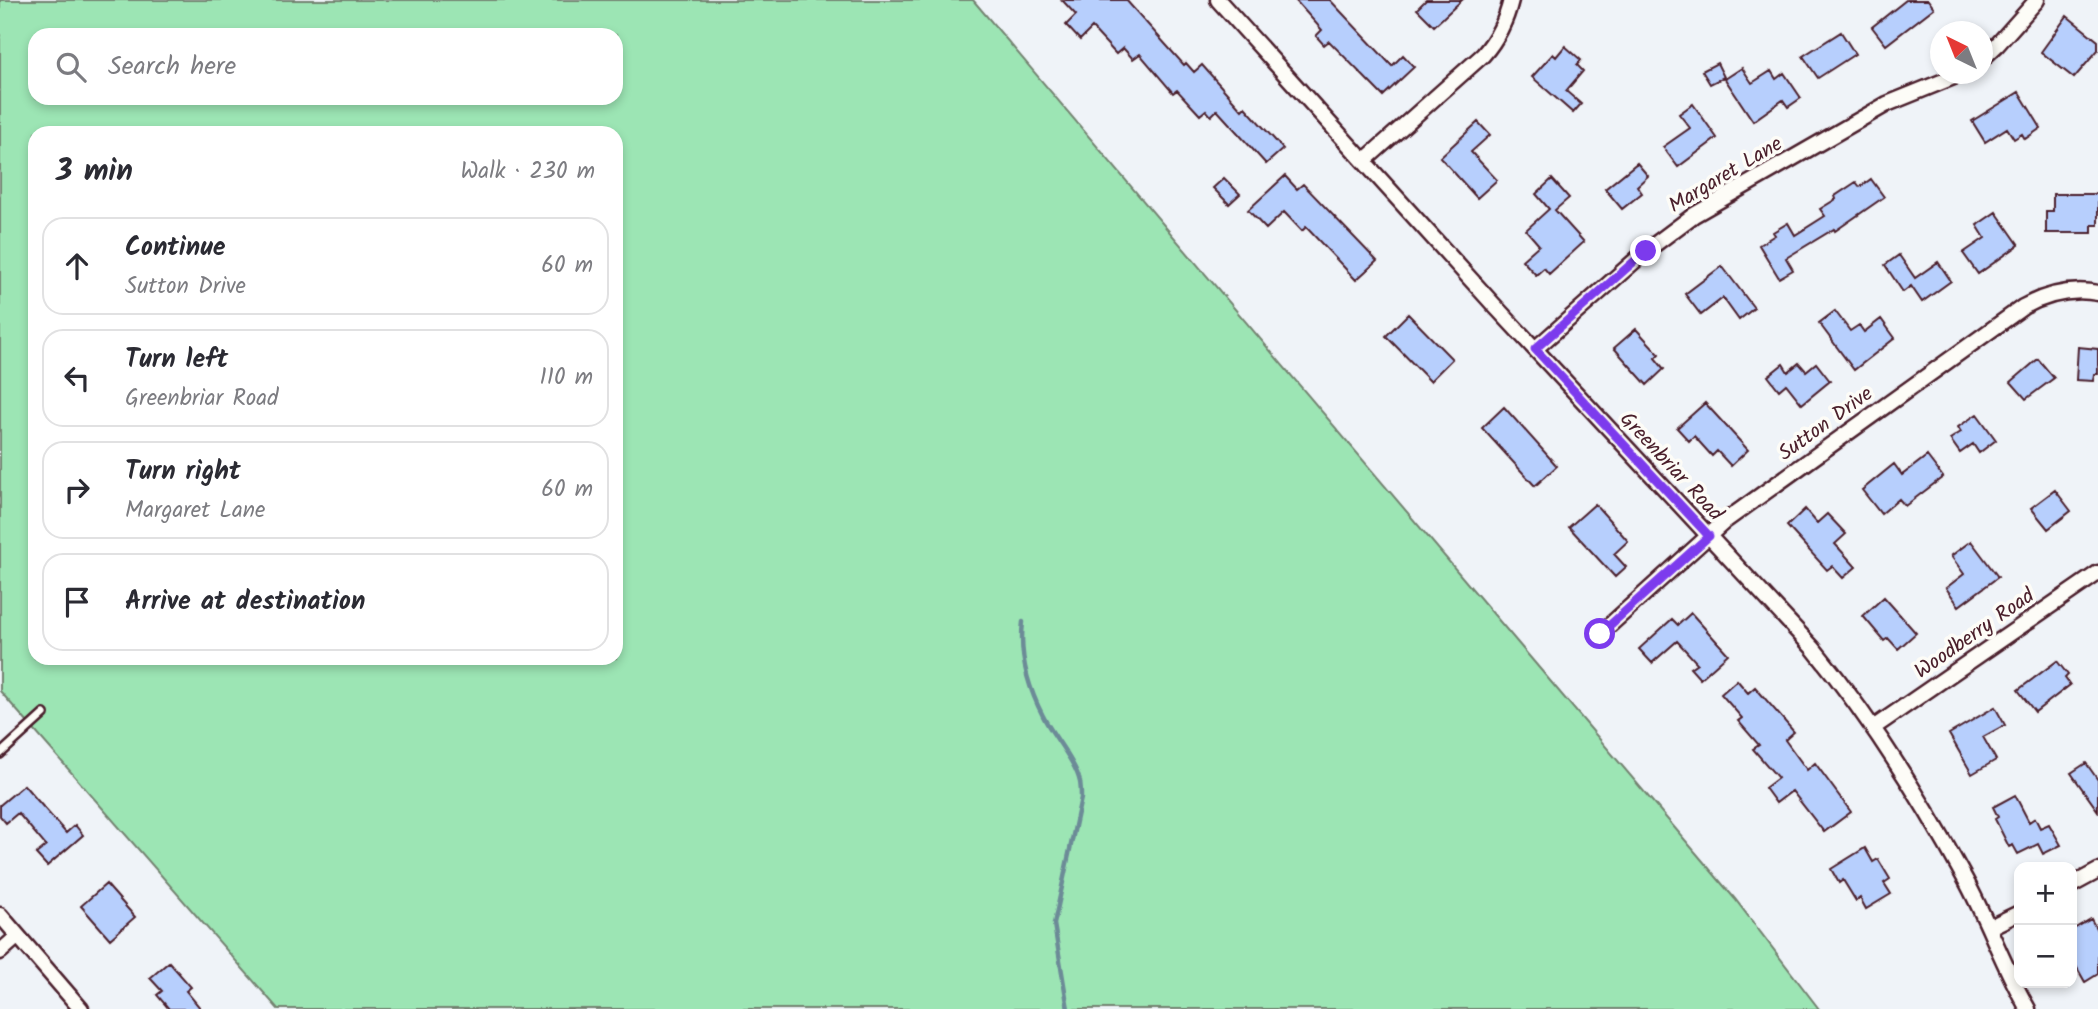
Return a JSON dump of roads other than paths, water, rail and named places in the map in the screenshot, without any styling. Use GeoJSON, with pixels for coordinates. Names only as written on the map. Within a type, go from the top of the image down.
{"type":"FeatureCollection","features":[{"type":"Feature","properties":{"kind":"street","name":"Greenbriar Road"},"geometry":{"type":"LineString","coordinates":[[1218,0],[1535,349],[1813,648],[1899,766],[1990,927],[2028,1009]]}},
{"type":"Feature","properties":{"kind":"street"},"geometry":{"type":"LineString","coordinates":[[1364,161],[1495,42],[1511,0]]}},
{"type":"Feature","properties":{"kind":"street"},"geometry":{"type":"LineString","coordinates":[[1993,50],[2037,0]]}},
{"type":"Feature","properties":{"kind":"street","name":"Margaret Lane"},"geometry":{"type":"LineString","coordinates":[[1535,349],[1646,251],[1694,215],[1887,104],[1936,84]]}},
{"type":"Feature","properties":{"kind":"street","name":"Sutton Drive"},"geometry":{"type":"LineString","coordinates":[[1600,634],[1725,521],[2023,307],[2064,292],[2098,293]]}},
{"type":"Feature","properties":{"kind":"street","name":"Woodberry Road"},"geometry":{"type":"LineString","coordinates":[[1873,728],[2098,573]]}},
{"type":"Feature","properties":{"kind":"street"},"geometry":{"type":"LineString","coordinates":[[2077,882],[2098,871]]}},
{"type":"Feature","properties":{"kind":"street"},"geometry":{"type":"LineString","coordinates":[[0,915],[81,1009]]}},
{"type":"Feature","properties":{"kind":"street"},"geometry":{"type":"LineString","coordinates":[[1990,927],[2014,915]]}},
{"type":"Feature","properties":{"kind":"street"},"geometry":{"type":"LineString","coordinates":[[0,952],[18,936]]}},
{"type":"Feature","properties":{"kind":"lane"},"geometry":{"type":"LineString","coordinates":[[0,754],[44,714]]}},
{"type":"Feature","properties":{"kind":"waterway"},"geometry":{"type":"LineString","coordinates":[[1023,622],[1022,647],[1033,694],[1047,723],[1074,766],[1081,786],[1081,798],[1054,924],[1068,1009]]}}]}
